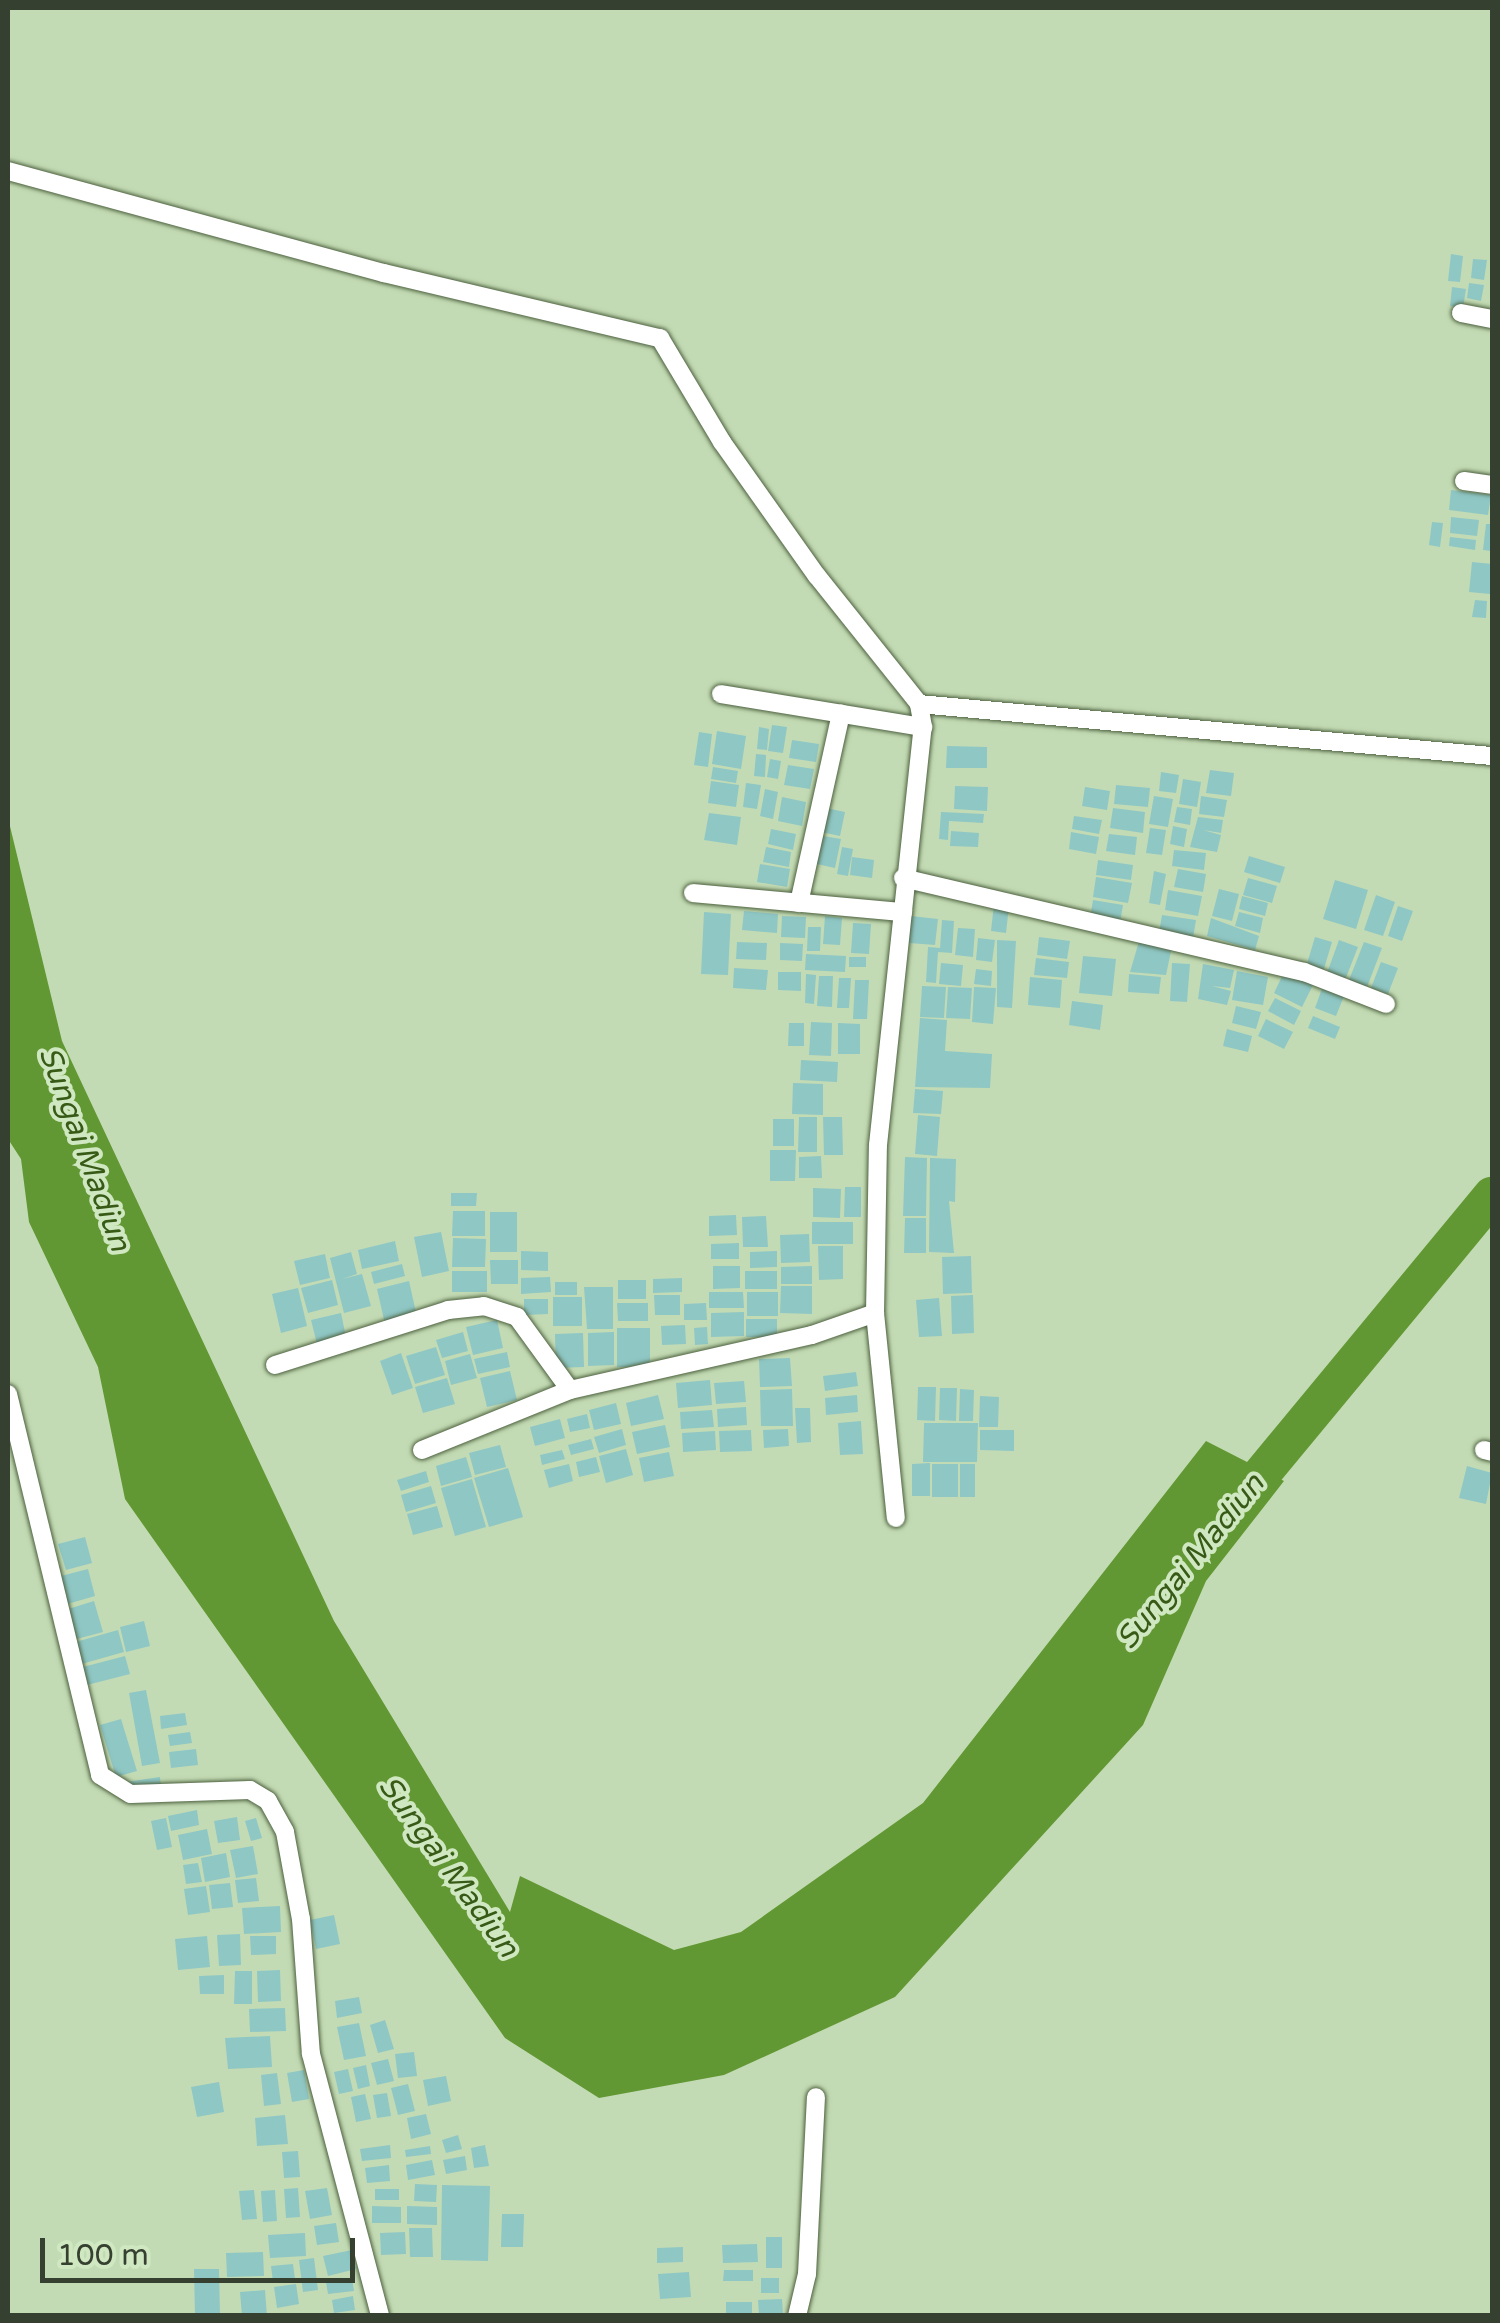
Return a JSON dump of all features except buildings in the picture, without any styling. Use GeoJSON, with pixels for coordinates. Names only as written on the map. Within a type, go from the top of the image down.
{"type":"FeatureCollection","features":[{"type":"Feature","properties":{"kind":"street"},"geometry":{"type":"LineString","coordinates":[[8,170],[384,273],[660,338],[796,546],[918,704],[923,727],[903,878],[903,912],[878,1145],[875,1313],[896,1518]]}},
{"type":"Feature","properties":{"kind":"street"},"geometry":{"type":"LineString","coordinates":[[1461,314],[1492,319]]}},
{"type":"Feature","properties":{"kind":"street"},"geometry":{"type":"LineString","coordinates":[[1464,482],[1492,484]]}},
{"type":"Feature","properties":{"kind":"street"},"geometry":{"type":"LineString","coordinates":[[721,694],[923,727]]}},
{"type":"Feature","properties":{"kind":"street"},"geometry":{"type":"LineString","coordinates":[[918,704],[1492,756]]}},
{"type":"Feature","properties":{"kind":"street"},"geometry":{"type":"LineString","coordinates":[[800,903],[841,714]]}},
{"type":"Feature","properties":{"kind":"street"},"geometry":{"type":"LineString","coordinates":[[903,878],[1304,972],[1386,1004]]}},
{"type":"Feature","properties":{"kind":"street"},"geometry":{"type":"LineString","coordinates":[[693,892],[903,912]]}},
{"type":"Feature","properties":{"kind":"street"},"geometry":{"type":"LineString","coordinates":[[275,1364],[448,1310],[484,1306],[516,1316],[570,1390]]}},
{"type":"Feature","properties":{"kind":"street"},"geometry":{"type":"LineString","coordinates":[[422,1450],[570,1390],[812,1335],[875,1313]]}},
{"type":"Feature","properties":{"kind":"street"},"geometry":{"type":"LineString","coordinates":[[8,1394],[100,1775],[130,1794],[250,1790],[268,1801],[285,1832],[302,1919],[312,2054],[380,2316]]}},
{"type":"Feature","properties":{"kind":"street"},"geometry":{"type":"LineString","coordinates":[[797,2316],[807,2274],[816,2097]]}},
{"type":"Feature","properties":{"kind":"water"},"geometry":{"type":"Polygon","coordinates":[[[8,818],[62,1041],[334,1621],[510,1912],[520,1876],[674,1950],[741,1932],[923,1803],[1206,1441],[1284,1481],[1206,1581],[1143,1725],[895,1997],[724,2075],[599,2098],[505,2038],[125,1499],[98,1367],[29,1222],[21,1159],[8,1139],[8,818]]]}},
{"type":"Feature","properties":{"kind":"waterway","name":"Sungai Madiun"},"geometry":{"type":"LineString","coordinates":[[1232,1510],[1492,1196]]}}]}
